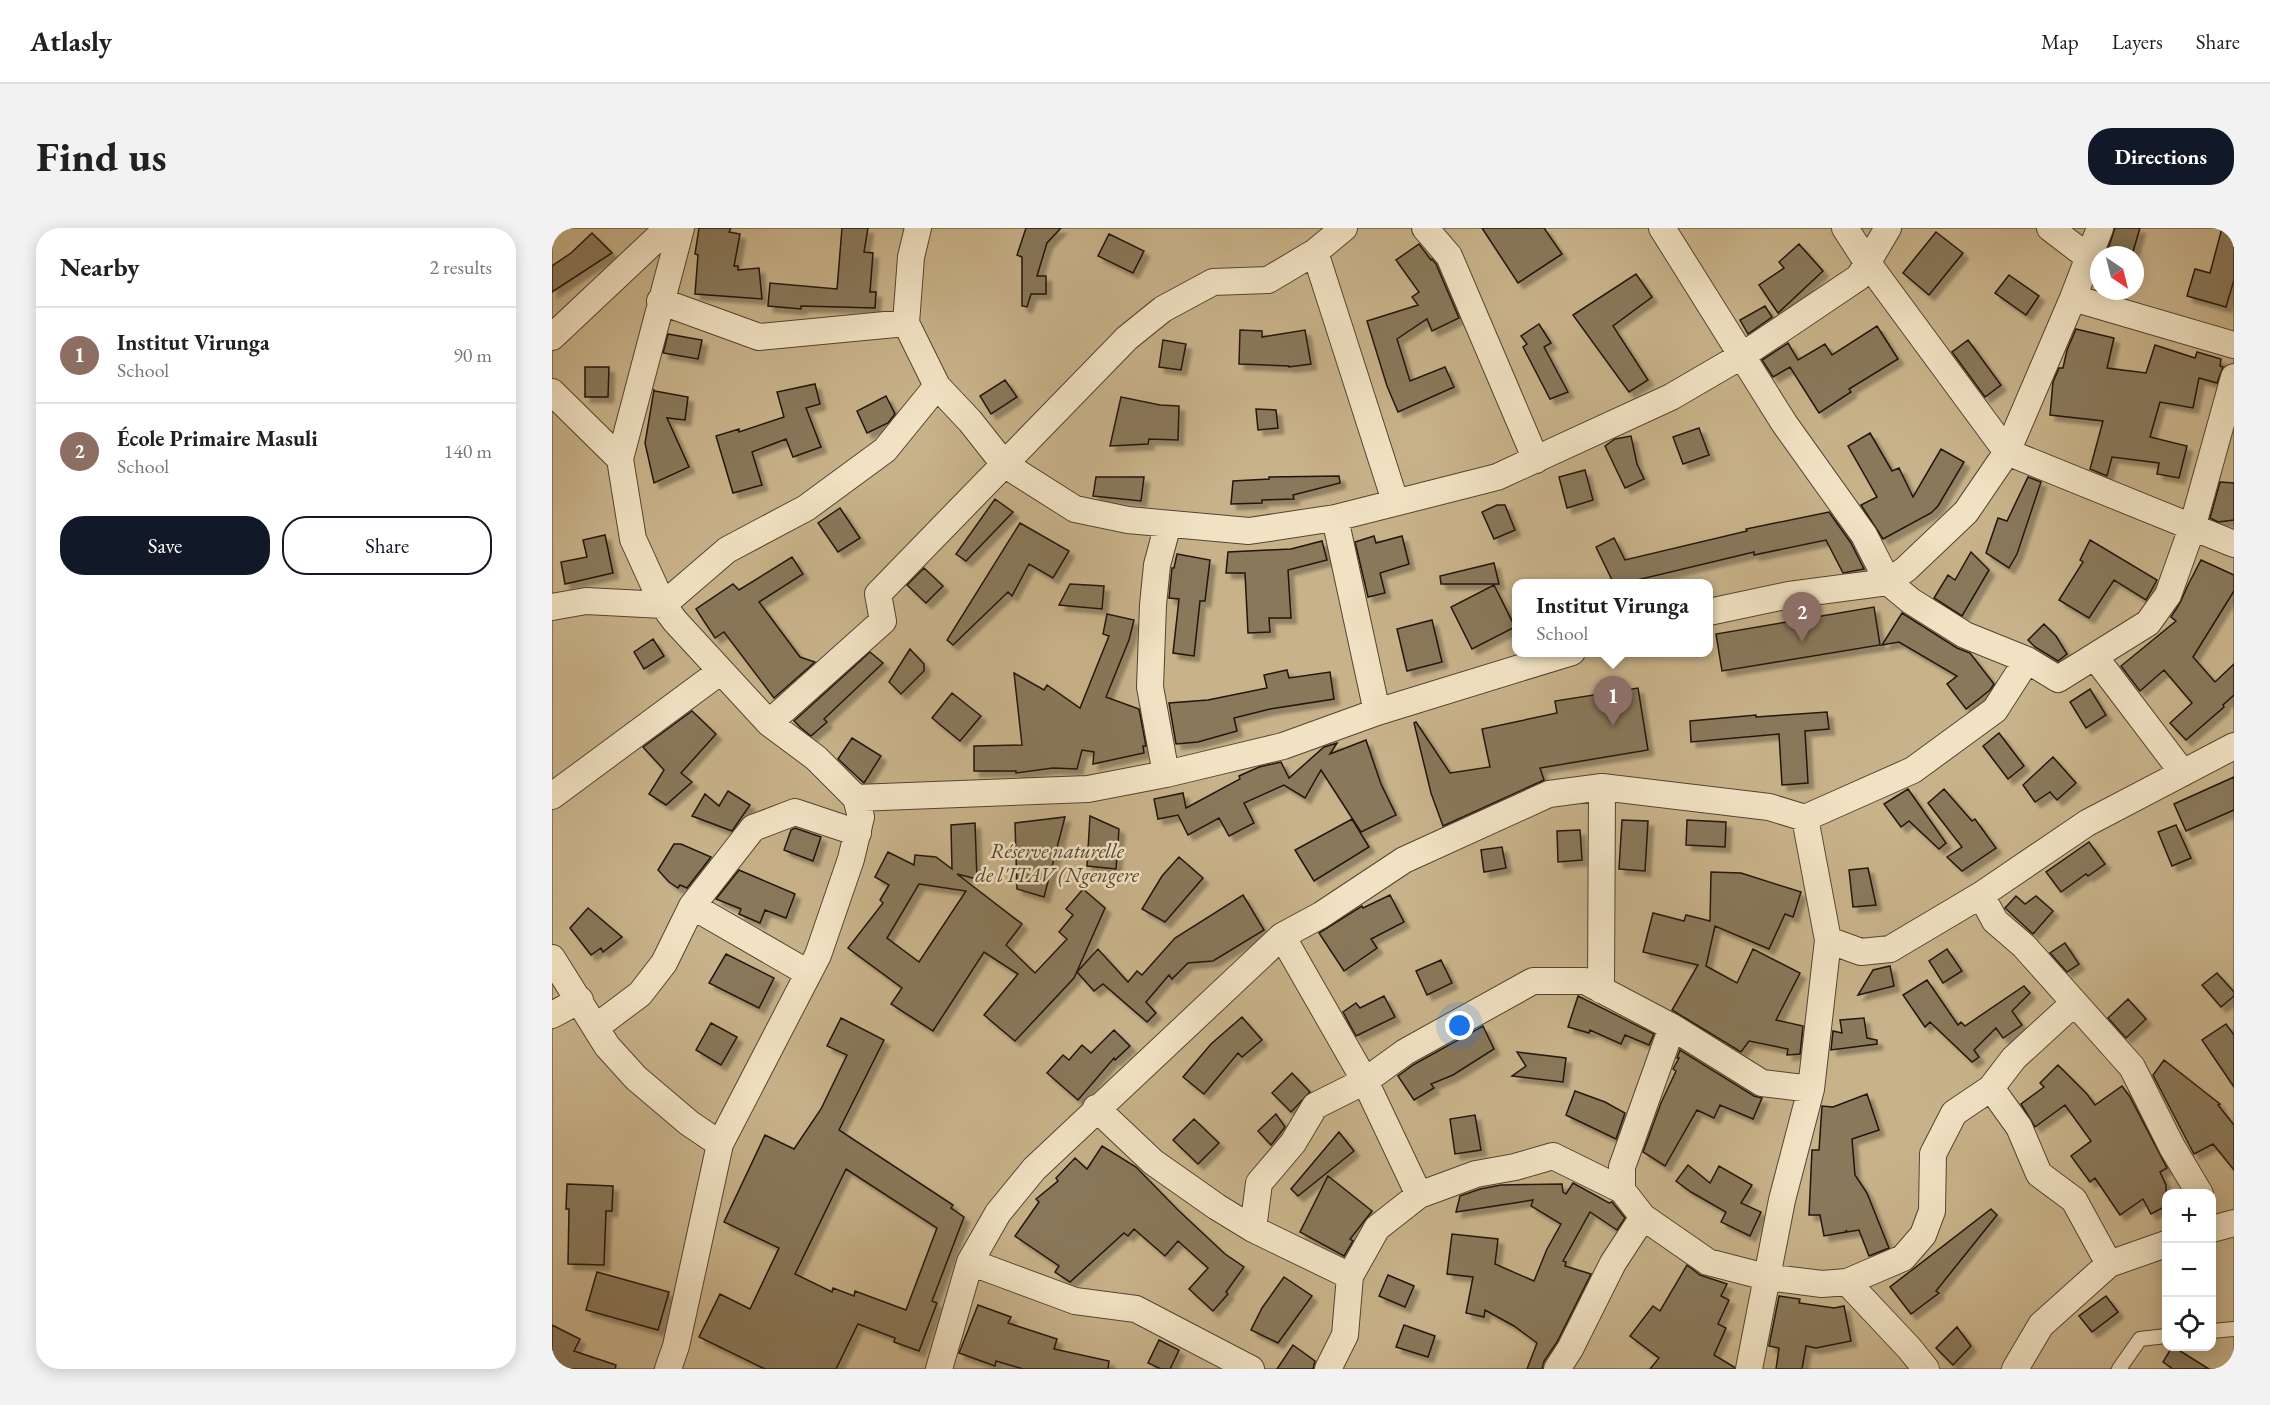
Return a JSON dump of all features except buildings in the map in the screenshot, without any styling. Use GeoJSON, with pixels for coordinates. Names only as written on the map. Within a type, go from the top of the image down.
{"type":"FeatureCollection","features":[{"type":"Feature","properties":{"kind":"street"},"geometry":{"type":"LineString","coordinates":[[552,337],[668,228]]}},
{"type":"Feature","properties":{"kind":"street"},"geometry":{"type":"LineString","coordinates":[[668,1369],[676,1346],[720,1144],[818,955],[851,859],[861,817],[856,798],[816,758],[770,723],[663,605],[633,539],[620,459],[681,228]]}},
{"type":"Feature","properties":{"kind":"street"},"geometry":{"type":"LineString","coordinates":[[918,228],[911,257],[906,323],[937,386],[970,421],[1004,464],[1076,509],[1128,520],[1249,531],[1335,518],[1497,477],[1671,397],[1743,356],[1859,278],[1888,228]]}},
{"type":"Feature","properties":{"kind":"street"},"geometry":{"type":"LineString","coordinates":[[770,723],[883,621],[878,594],[1127,338],[1163,309],[1213,282],[1268,280],[1315,252],[1344,228]]}},
{"type":"Feature","properties":{"kind":"street"},"geometry":{"type":"LineString","coordinates":[[1425,228],[1449,256],[1536,460]]}},
{"type":"Feature","properties":{"kind":"street"},"geometry":{"type":"LineString","coordinates":[[1662,228],[1784,423],[1864,535],[1888,582],[1911,601],[1965,635],[2027,660],[2058,679],[2148,623],[2168,595],[2192,528],[2234,377]]}},
{"type":"Feature","properties":{"kind":"street"},"geometry":{"type":"LineString","coordinates":[[1845,228],[1867,262],[2007,452],[2234,544]]}},
{"type":"Feature","properties":{"kind":"street"},"geometry":{"type":"LineString","coordinates":[[2050,228],[2088,257]]}},
{"type":"Feature","properties":{"kind":"street"},"geometry":{"type":"LineString","coordinates":[[1713,611],[1789,595],[1888,582],[1906,569],[1966,512],[2007,452],[2073,298],[2100,228]]}},
{"type":"Feature","properties":{"kind":"street"},"geometry":{"type":"LineString","coordinates":[[1315,252],[1395,501]]}},
{"type":"Feature","properties":{"kind":"street"},"geometry":{"type":"LineString","coordinates":[[2073,298],[2234,345]]}},
{"type":"Feature","properties":{"kind":"street"},"geometry":{"type":"LineString","coordinates":[[660,302],[759,337],[906,323]]}},
{"type":"Feature","properties":{"kind":"street"},"geometry":{"type":"LineString","coordinates":[[552,607],[586,601],[663,605],[727,550],[806,508],[885,450],[937,386]]}},
{"type":"Feature","properties":{"kind":"street"},"geometry":{"type":"LineString","coordinates":[[552,392],[620,459]]}},
{"type":"Feature","properties":{"kind":"street"},"geometry":{"type":"LineString","coordinates":[[1335,518],[1377,712]]}},
{"type":"Feature","properties":{"kind":"street"},"geometry":{"type":"LineString","coordinates":[[1167,774],[1150,687],[1157,564],[1168,524]]}},
{"type":"Feature","properties":{"kind":"street"},"geometry":{"type":"LineString","coordinates":[[856,798],[1088,789],[1167,774],[1283,746],[1377,712],[1556,657]]}},
{"type":"Feature","properties":{"kind":"street"},"geometry":{"type":"LineString","coordinates":[[2095,657],[2183,773]]}},
{"type":"Feature","properties":{"kind":"street"},"geometry":{"type":"LineString","coordinates":[[939,1369],[970,1262],[998,1213],[1034,1169],[1096,1108],[1282,936],[1321,915],[1404,860],[1549,794],[1602,786],[1769,807],[1805,818],[1913,770],[1995,710],[2027,660]]}},
{"type":"Feature","properties":{"kind":"street"},"geometry":{"type":"LineString","coordinates":[[552,796],[721,671]]}},
{"type":"Feature","properties":{"kind":"street"},"geometry":{"type":"LineString","coordinates":[[1828,940],[1861,952],[1890,949],[1981,895],[2086,823],[2234,746]]}},
{"type":"Feature","properties":{"kind":"street"},"geometry":{"type":"LineString","coordinates":[[1601,990],[1602,786]]}},
{"type":"Feature","properties":{"kind":"street"},"geometry":{"type":"LineString","coordinates":[[596,1027],[640,994],[664,963],[692,906],[753,828],[795,812],[858,833]]}},
{"type":"Feature","properties":{"kind":"street"},"geometry":{"type":"LineString","coordinates":[[1749,1369],[1782,1200],[1810,1089],[1828,940],[1805,818]]}},
{"type":"Feature","properties":{"kind":"street"},"geometry":{"type":"LineString","coordinates":[[1981,895],[1995,921],[2024,946],[2132,1066],[2172,1148],[2197,1189]]}},
{"type":"Feature","properties":{"kind":"street"},"geometry":{"type":"LineString","coordinates":[[692,906],[808,973]]}},
{"type":"Feature","properties":{"kind":"street"},"geometry":{"type":"LineString","coordinates":[[1282,936],[1365,1081],[1419,1195]]}},
{"type":"Feature","properties":{"kind":"street"},"geometry":{"type":"LineString","coordinates":[[552,958],[607,1046],[636,1078],[689,1124],[720,1144]]}},
{"type":"Feature","properties":{"kind":"street"},"geometry":{"type":"LineString","coordinates":[[1252,1229],[1259,1184],[1293,1143],[1316,1106],[1365,1081],[1405,1052],[1533,981],[1585,981],[1672,1027],[1762,1083],[1810,1089]]}},
{"type":"Feature","properties":{"kind":"street"},"geometry":{"type":"LineString","coordinates":[[552,1016],[580,1000]]}},
{"type":"Feature","properties":{"kind":"street"},"geometry":{"type":"LineString","coordinates":[[1328,1369],[1345,1335],[1350,1276],[1377,1228],[1419,1195],[1476,1174],[1515,1167],[1553,1156],[1622,1190],[1642,1217],[1708,1262],[1766,1277],[1822,1284],[1847,1282],[1903,1258],[1923,1235],[1932,1210],[1933,1154],[1954,1113],[1991,1088],[2014,1058],[2074,1004]]}},
{"type":"Feature","properties":{"kind":"street"},"geometry":{"type":"LineString","coordinates":[[1622,1190],[1622,1167],[1672,1027]]}},
{"type":"Feature","properties":{"kind":"street"},"geometry":{"type":"LineString","coordinates":[[1991,1088],[2019,1127],[2039,1174],[2074,1200],[2109,1264]]}},
{"type":"Feature","properties":{"kind":"street"},"geometry":{"type":"LineString","coordinates":[[1096,1108],[1153,1162],[1252,1229],[1350,1276]]}},
{"type":"Feature","properties":{"kind":"street"},"geometry":{"type":"LineString","coordinates":[[1557,1369],[1570,1349],[1613,1263],[1642,1217]]}},
{"type":"Feature","properties":{"kind":"street"},"geometry":{"type":"LineString","coordinates":[[2015,1369],[2041,1325],[2109,1264],[2162,1245]]}},
{"type":"Feature","properties":{"kind":"street"},"geometry":{"type":"LineString","coordinates":[[970,1262],[1075,1301],[1136,1309],[1251,1369]]}},
{"type":"Feature","properties":{"kind":"street"},"geometry":{"type":"LineString","coordinates":[[1847,1282],[1926,1369]]}},
{"type":"Feature","properties":{"kind":"lane"},"geometry":{"type":"LineString","coordinates":[[2216,1330],[2234,1329]]}},
{"type":"Feature","properties":{"kind":"lane"},"geometry":{"type":"LineString","coordinates":[[2119,1369],[2140,1339],[2162,1336]]}},
{"type":"Feature","properties":{"kind":"green space","name":"Réserve naturelle de l'ITAV (Ngengere"},"geometry":{"type":"Polygon","coordinates":[[[552,228],[2234,228],[2234,1369],[552,1369],[552,228]]]}},
{"type":"Feature","properties":{"kind":"place","name":"École Primaire Masuli"},"geometry":{"type":"Point","coordinates":[1802,642]}},
{"type":"Feature","properties":{"kind":"place","name":"Institut Virunga"},"geometry":{"type":"Point","coordinates":[1613,726]}}]}
